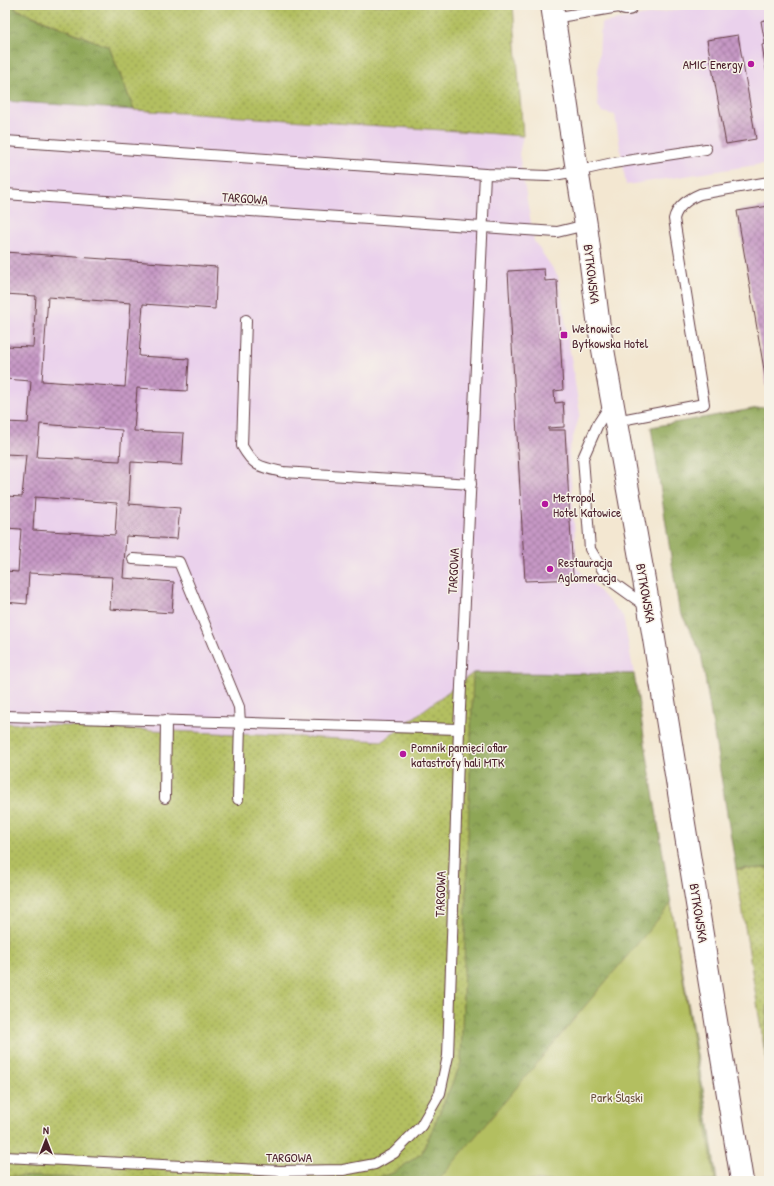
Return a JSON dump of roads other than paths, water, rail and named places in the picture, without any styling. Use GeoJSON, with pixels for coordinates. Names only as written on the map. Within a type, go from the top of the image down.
{"type":"FeatureCollection","features":[{"type":"Feature","properties":{"kind":"street","name":"BYTKOWSKA"},"geometry":{"type":"LineString","coordinates":[[553,12],[586,226],[599,327],[649,608],[742,1181]]}},
{"type":"Feature","properties":{"kind":"lane"},"geometry":{"type":"LineString","coordinates":[[553,12],[626,5]]}},
{"type":"Feature","properties":{"kind":"lane"},"geometry":{"type":"LineString","coordinates":[[5,141],[485,174],[548,176],[613,163],[706,149]]}},
{"type":"Feature","properties":{"kind":"lane"},"geometry":{"type":"LineString","coordinates":[[482,228],[485,174]]}},
{"type":"Feature","properties":{"kind":"lane"},"geometry":{"type":"LineString","coordinates":[[649,608],[608,579],[590,549],[583,458],[598,424],[614,412],[704,404],[674,219],[675,213],[682,204],[690,198],[700,194],[769,182]]}},
{"type":"Feature","properties":{"kind":"lane","name":"TARGOWA"},"geometry":{"type":"LineString","coordinates":[[5,194],[482,228],[557,232],[586,226]]}},
{"type":"Feature","properties":{"kind":"lane","name":"TARGOWA"},"geometry":{"type":"LineString","coordinates":[[5,1157],[280,1171],[343,1170],[375,1164],[394,1153],[421,1126],[440,1093],[448,1056],[458,729],[471,484],[482,228]]}},
{"type":"Feature","properties":{"kind":"lane"},"geometry":{"type":"LineString","coordinates":[[246,320],[242,446],[250,460],[263,468],[282,472],[471,484]]}},
{"type":"Feature","properties":{"kind":"lane"},"geometry":{"type":"LineString","coordinates":[[133,559],[179,562],[239,707],[238,799]]}},
{"type":"Feature","properties":{"kind":"lane"},"geometry":{"type":"LineString","coordinates":[[5,716],[458,729]]}},
{"type":"Feature","properties":{"kind":"lane"},"geometry":{"type":"LineString","coordinates":[[165,798],[166,720]]}},
{"type":"Feature","properties":{"kind":"place","name":"AMIC Energy"},"geometry":{"type":"Point","coordinates":[751,64]}},
{"type":"Feature","properties":{"kind":"place","name":"Wełnowiec Bytkowska Hotel"},"geometry":{"type":"Point","coordinates":[564,335]}},
{"type":"Feature","properties":{"kind":"place","name":"Metropol Hotel Katowice"},"geometry":{"type":"Point","coordinates":[545,504]}},
{"type":"Feature","properties":{"kind":"place","name":"Restauracja Aglomeracja"},"geometry":{"type":"Point","coordinates":[550,569]}},
{"type":"Feature","properties":{"kind":"place","name":"Pomnik pamięci ofiar katastrofy hali MTK"},"geometry":{"type":"Point","coordinates":[403,754]}},
{"type":"Feature","properties":{"kind":"park label","name":"Park Śląski"},"geometry":{"type":"Point","coordinates":[617,1097]}}]}
